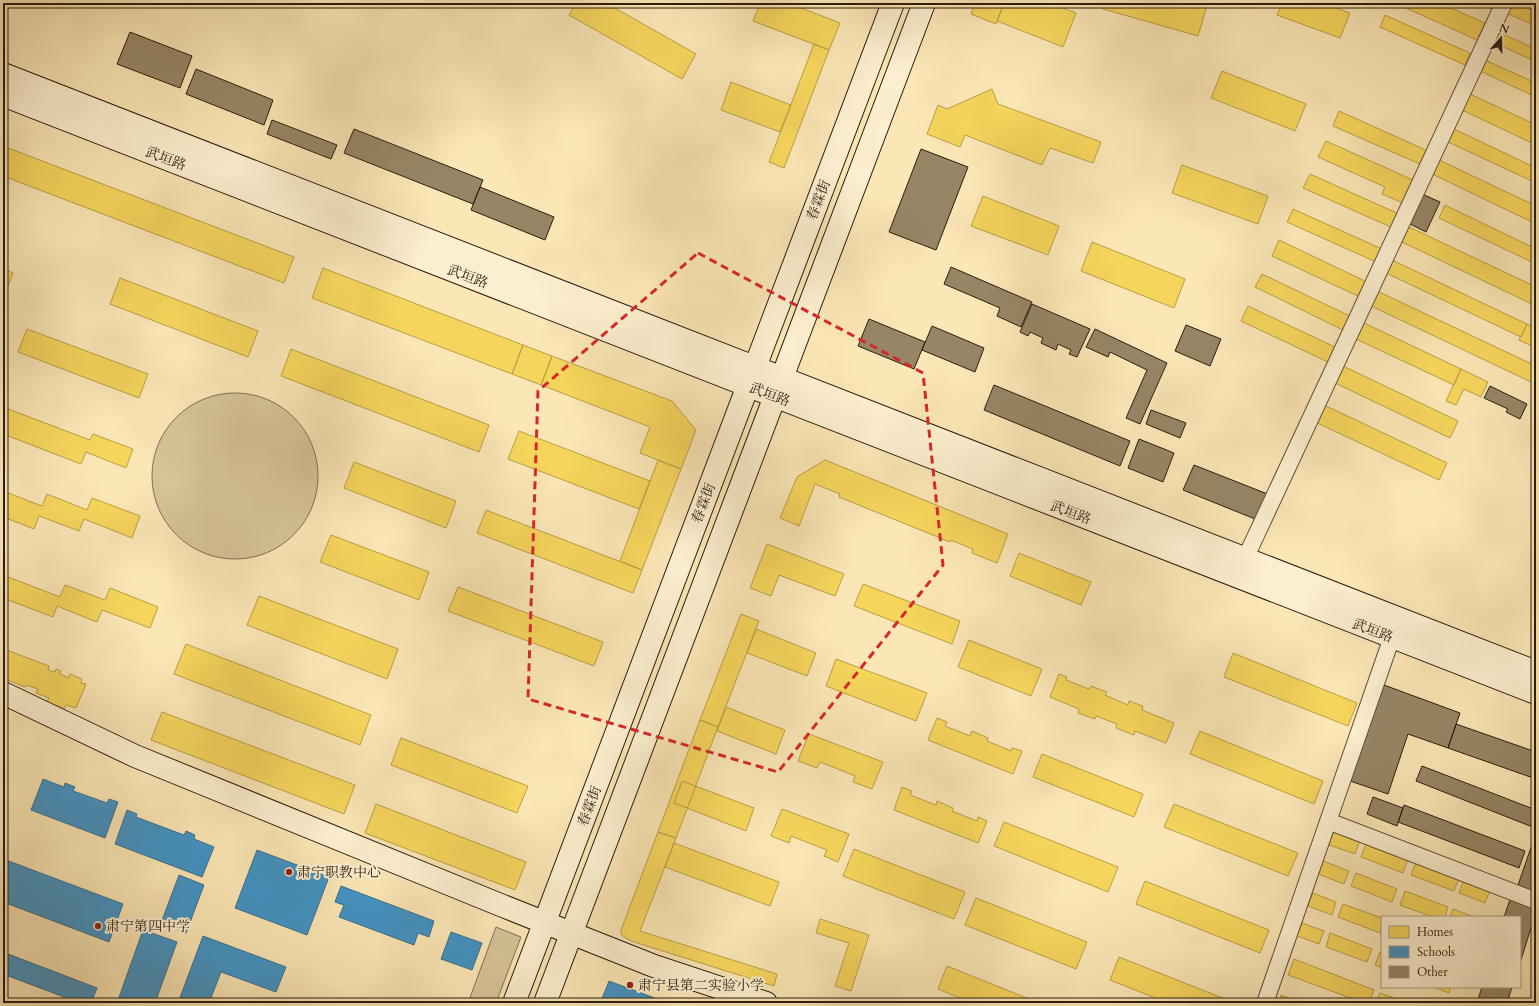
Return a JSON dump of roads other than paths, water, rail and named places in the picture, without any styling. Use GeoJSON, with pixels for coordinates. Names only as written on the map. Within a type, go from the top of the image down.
{"type":"FeatureCollection","features":[{"type":"Feature","properties":{"kind":"main road","name":"春霖街"},"geometry":{"type":"LineString","coordinates":[[514,1003],[893,3]]}},
{"type":"Feature","properties":{"kind":"main road","name":"春霖街"},"geometry":{"type":"LineString","coordinates":[[545,1003],[924,3]]}},
{"type":"Feature","properties":{"kind":"main road","name":"武垣路"},"geometry":{"type":"LineString","coordinates":[[3,74],[1392,637],[1536,693]]}},
{"type":"Feature","properties":{"kind":"main road","name":"武垣路"},"geometry":{"type":"LineString","coordinates":[[3,95],[751,376]]}},
{"type":"Feature","properties":{"kind":"main road","name":"武垣路"},"geometry":{"type":"LineString","coordinates":[[778,387],[1245,559],[1536,672]]}},
{"type":"Feature","properties":{"kind":"main road"},"geometry":{"type":"LineString","coordinates":[[3,693],[135,756],[654,966],[766,1003]]}},
{"type":"Feature","properties":{"kind":"street"},"geometry":{"type":"LineString","coordinates":[[1245,559],[1504,3]]}},
{"type":"Feature","properties":{"kind":"street"},"geometry":{"type":"LineString","coordinates":[[1265,1003],[1392,637]]}},
{"type":"Feature","properties":{"kind":"street"},"geometry":{"type":"LineString","coordinates":[[1328,821],[1536,901]]}},
{"type":"Feature","properties":{"kind":"place","name":"肃宁职教中心"},"geometry":{"type":"Point","coordinates":[289,872]}},
{"type":"Feature","properties":{"kind":"place","name":"肃宁第四中学"},"geometry":{"type":"Point","coordinates":[98,926]}},
{"type":"Feature","properties":{"kind":"place","name":"肃宁县第二实验小学"},"geometry":{"type":"Point","coordinates":[630,985]}}]}
